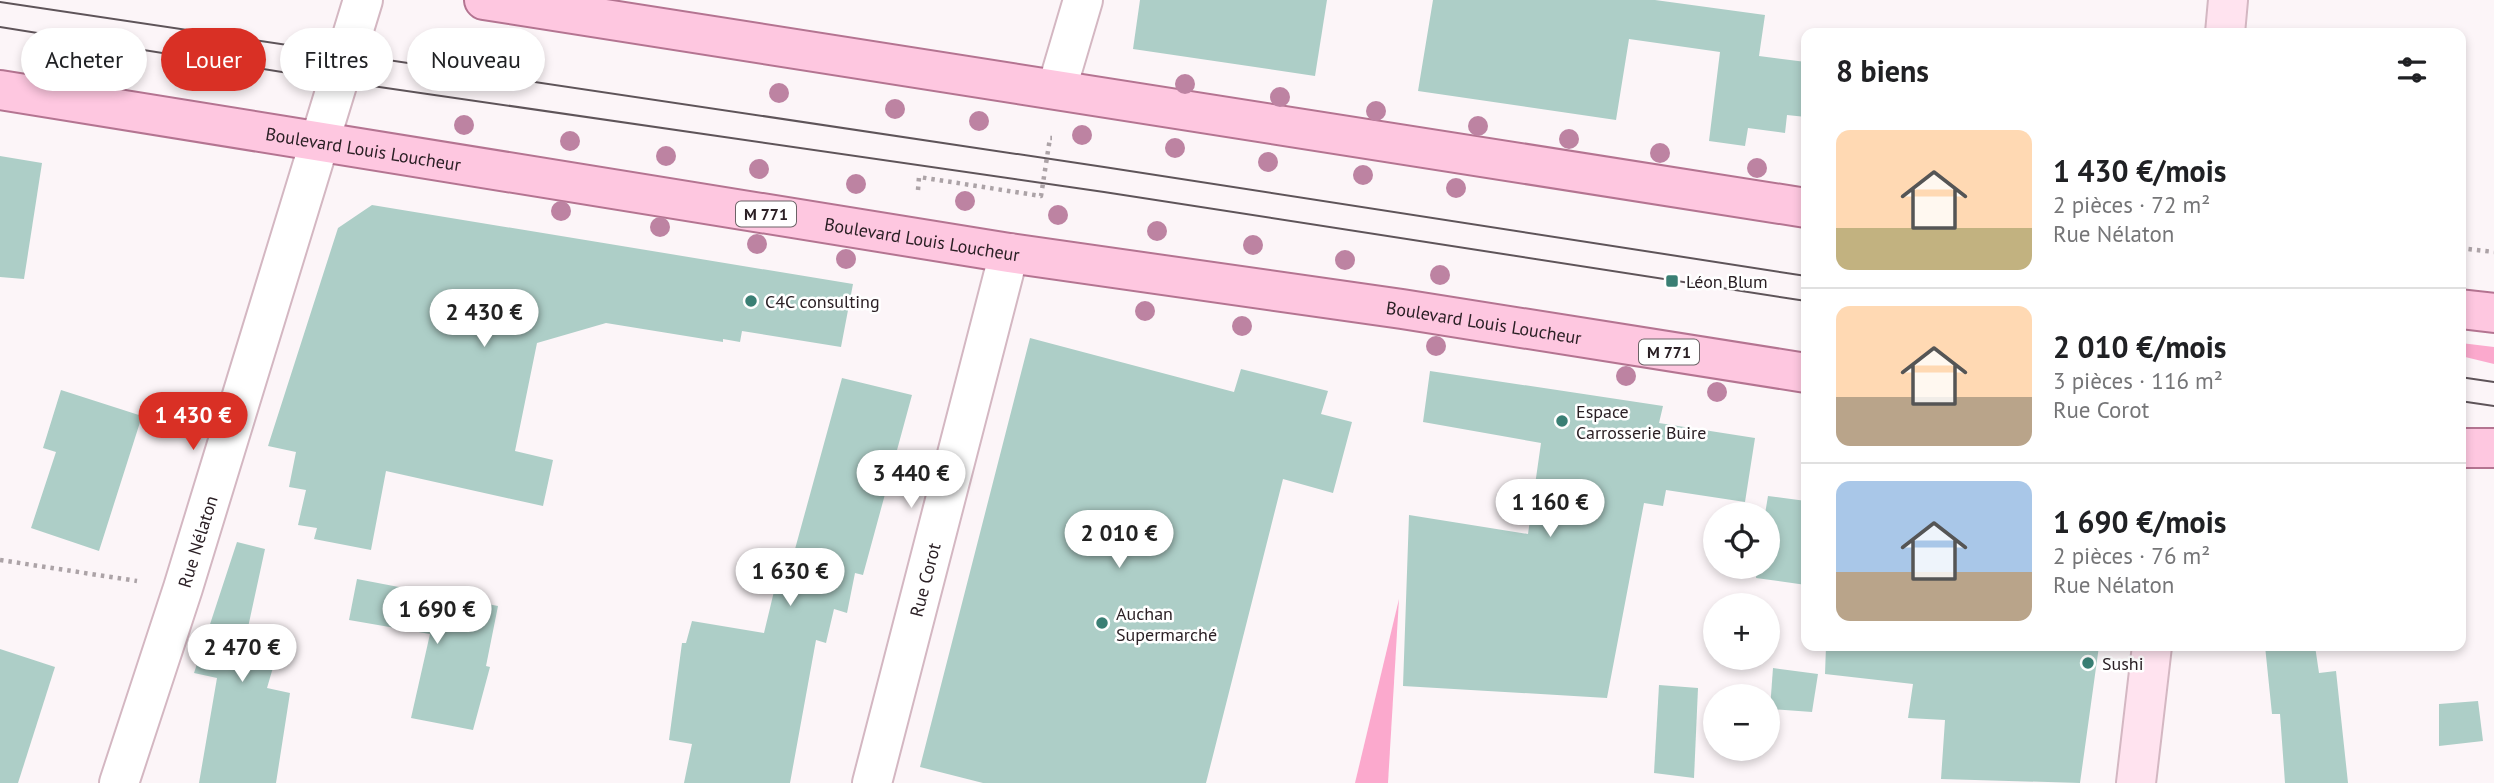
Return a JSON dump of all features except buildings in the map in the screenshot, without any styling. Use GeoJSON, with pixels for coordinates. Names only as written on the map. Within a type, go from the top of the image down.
{"type":"FeatureCollection","features":[{"type":"Feature","properties":{"kind":"main road"},"geometry":{"type":"LineString","coordinates":[[484,0],[1057,88],[1801,207]]}},
{"type":"Feature","properties":{"kind":"main road"},"geometry":{"type":"LineString","coordinates":[[2225,28],[2228,0]]}},
{"type":"Feature","properties":{"kind":"main road","name":"Boulevard Louis Loucheur"},"geometry":{"type":"LineString","coordinates":[[0,90],[321,139],[912,238],[1389,307],[1801,372]]}},
{"type":"Feature","properties":{"kind":"main road"},"geometry":{"type":"LineString","coordinates":[[2466,310],[2494,313]]}},
{"type":"Feature","properties":{"kind":"main road"},"geometry":{"type":"LineString","coordinates":[[2466,448],[2494,448]]}},
{"type":"Feature","properties":{"kind":"main road"},"geometry":{"type":"LineString","coordinates":[[2136,783],[2151,651]]}},
{"type":"Feature","properties":{"kind":"street","name":"Rue Nélaton"},"geometry":{"type":"LineString","coordinates":[[119,783],[183,588],[363,0]]}},
{"type":"Feature","properties":{"kind":"street"},"geometry":{"type":"LineString","coordinates":[[1057,88],[1083,0]]}},
{"type":"Feature","properties":{"kind":"street","name":"Rue Corot"},"geometry":{"type":"LineString","coordinates":[[872,783],[1009,253]]}},
{"type":"Feature","properties":{"kind":"path"},"geometry":{"type":"LineString","coordinates":[[912,238],[919,177],[1041,196],[1049,138]]}},
{"type":"Feature","properties":{"kind":"path"},"geometry":{"type":"LineString","coordinates":[[2466,249],[2494,253]]}},
{"type":"Feature","properties":{"kind":"path"},"geometry":{"type":"LineString","coordinates":[[0,560],[183,588]]}},
{"type":"Feature","properties":{"kind":"shaded area"},"geometry":{"type":"Polygon","coordinates":[[[2466,344],[2494,347],[2494,364],[2466,357],[2466,344]]]}},
{"type":"Feature","properties":{"kind":"shaded area"},"geometry":{"type":"Polygon","coordinates":[[[1399,599],[1388,783],[1355,783],[1399,599]]]}},
{"type":"Feature","properties":{"kind":"tram line"},"geometry":{"type":"LineString","coordinates":[[0,2],[1104,167],[1801,275]]}},
{"type":"Feature","properties":{"kind":"tram line"},"geometry":{"type":"LineString","coordinates":[[0,27],[338,81],[1104,192],[1801,300]]}},
{"type":"Feature","properties":{"kind":"tram line"},"geometry":{"type":"LineString","coordinates":[[2466,378],[2494,382]]}},
{"type":"Feature","properties":{"kind":"tram line"},"geometry":{"type":"LineString","coordinates":[[2466,402],[2494,406]]}},
{"type":"Feature","properties":{"kind":"place","name":"Léon Blum"},"geometry":{"type":"Point","coordinates":[1672,281]}},
{"type":"Feature","properties":{"kind":"place","name":"C4C consulting"},"geometry":{"type":"Point","coordinates":[751,301]}},
{"type":"Feature","properties":{"kind":"place","name":"Espace Carrosserie Buire"},"geometry":{"type":"Point","coordinates":[1562,421]}},
{"type":"Feature","properties":{"kind":"place","name":"Auchan Supermarché"},"geometry":{"type":"Point","coordinates":[1102,623]}},
{"type":"Feature","properties":{"kind":"place","name":"Sushi"},"geometry":{"type":"Point","coordinates":[2088,663]}}]}
